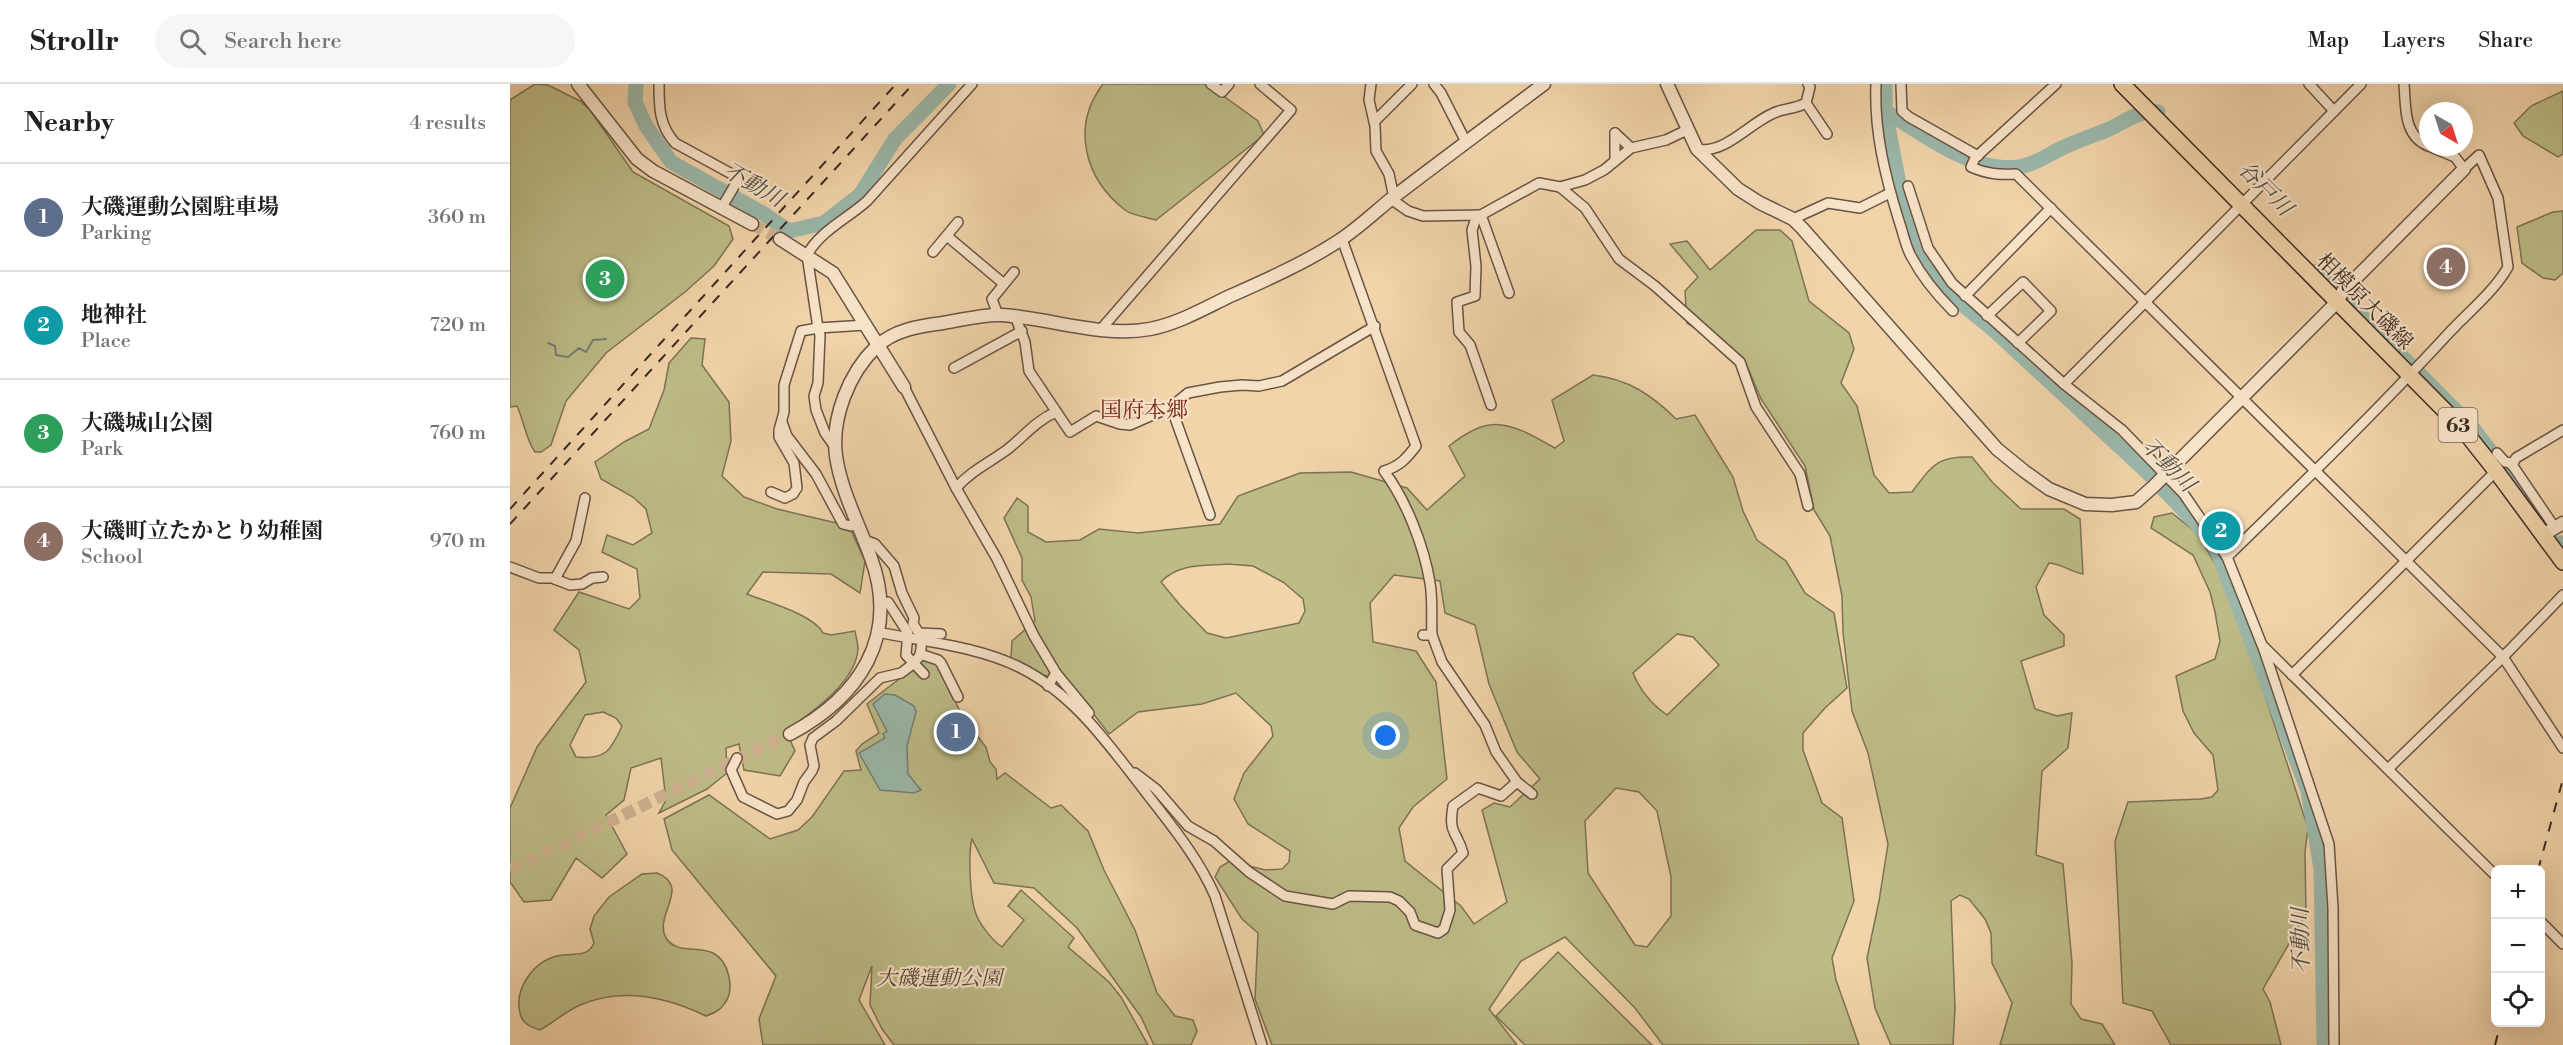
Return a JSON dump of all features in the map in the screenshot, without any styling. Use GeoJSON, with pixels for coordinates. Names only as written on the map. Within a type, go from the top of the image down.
{"type":"FeatureCollection","features":[{"type":"Feature","properties":{"kind":"main road","name":"相模原大磯線"},"geometry":{"type":"LineString","coordinates":[[2121,84],[2148,113],[2244,202],[2413,371],[2496,471],[2554,529],[2563,562]]}},
{"type":"Feature","properties":{"kind":"street"},"geometry":{"type":"LineString","coordinates":[[658,84],[659,109],[662,124],[668,135],[675,143],[739,178],[723,205]]}},
{"type":"Feature","properties":{"kind":"street"},"geometry":{"type":"LineString","coordinates":[[836,447],[825,433],[816,410],[814,396],[819,370],[818,328],[807,255],[812,245],[825,233],[849,217],[867,201],[972,84]]}},
{"type":"Feature","properties":{"kind":"street"},"geometry":{"type":"LineString","coordinates":[[1211,84],[1222,92],[1230,84]]}},
{"type":"Feature","properties":{"kind":"street"},"geometry":{"type":"LineString","coordinates":[[1102,328],[1291,110],[1260,84]]}},
{"type":"Feature","properties":{"kind":"street"},"geometry":{"type":"LineString","coordinates":[[1371,84],[1370,100],[1376,151],[1389,174],[1393,198],[1408,211],[1423,216],[1479,215],[1539,183],[1560,187],[1585,180],[1604,170],[1631,148],[1666,140],[1687,130]]}},
{"type":"Feature","properties":{"kind":"street"},"geometry":{"type":"LineString","coordinates":[[1374,122],[1412,84]]}},
{"type":"Feature","properties":{"kind":"street"},"geometry":{"type":"LineString","coordinates":[[1434,84],[1442,93],[1466,142]]}},
{"type":"Feature","properties":{"kind":"street"},"geometry":{"type":"LineString","coordinates":[[790,734],[826,712],[852,687],[870,659],[878,632],[880,609],[878,584],[840,475],[836,447],[839,415],[846,393],[859,369],[879,345],[916,327],[998,315],[1131,331],[1153,328],[1183,318],[1286,270],[1342,238],[1544,84]]}},
{"type":"Feature","properties":{"kind":"street"},"geometry":{"type":"LineString","coordinates":[[1667,84],[1697,149],[1743,193],[1793,219],[1996,449],[2049,489],[2085,504],[2112,505],[2136,502],[2166,475],[2479,155],[2498,198],[2504,225],[2508,267],[2413,371],[2315,472],[2227,557]]}},
{"type":"Feature","properties":{"kind":"street"},"geometry":{"type":"LineString","coordinates":[[1808,84],[1810,87],[1806,103],[1827,134]]}},
{"type":"Feature","properties":{"kind":"street"},"geometry":{"type":"LineString","coordinates":[[1876,84],[1876,118],[1890,193],[1910,254],[1924,278],[1953,312]]}},
{"type":"Feature","properties":{"kind":"street"},"geometry":{"type":"LineString","coordinates":[[1901,84],[1902,111],[1908,117],[1975,160],[1992,174],[2016,174],[2503,657],[2563,748]]}},
{"type":"Feature","properties":{"kind":"street"},"geometry":{"type":"LineString","coordinates":[[1975,160],[2056,84]]}},
{"type":"Feature","properties":{"kind":"street"},"geometry":{"type":"LineString","coordinates":[[2309,84],[2334,111]]}},
{"type":"Feature","properties":{"kind":"street"},"geometry":{"type":"LineString","coordinates":[[2064,384],[2361,84]]}},
{"type":"Feature","properties":{"kind":"street"},"geometry":{"type":"LineString","coordinates":[[2404,84],[2407,123],[2410,131],[2419,141]]}},
{"type":"Feature","properties":{"kind":"street"},"geometry":{"type":"LineString","coordinates":[[580,85],[637,159],[653,171],[723,205],[752,224]]}},
{"type":"Feature","properties":{"kind":"street"},"geometry":{"type":"LineString","coordinates":[[1697,149],[1705,151],[1721,145],[1779,111],[1792,110],[1806,103]]}},
{"type":"Feature","properties":{"kind":"street"},"geometry":{"type":"LineString","coordinates":[[1615,160],[1615,133],[1631,148]]}},
{"type":"Feature","properties":{"kind":"street"},"geometry":{"type":"LineString","coordinates":[[2453,156],[2464,169]]}},
{"type":"Feature","properties":{"kind":"street"},"geometry":{"type":"LineString","coordinates":[[1908,186],[1928,248],[1952,283],[2064,384],[2122,430],[2199,513],[2227,557],[2260,643],[2328,844],[2333,908],[2334,1045]]}},
{"type":"Feature","properties":{"kind":"street"},"geometry":{"type":"LineString","coordinates":[[1560,187],[1585,208],[1619,259],[1655,286],[1740,362],[1756,407],[1800,474],[1808,506]]}},
{"type":"Feature","properties":{"kind":"street"},"geometry":{"type":"LineString","coordinates":[[1793,219],[1828,203],[1860,208],[1890,193]]}},
{"type":"Feature","properties":{"kind":"street"},"geometry":{"type":"LineString","coordinates":[[1965,296],[2051,208]]}},
{"type":"Feature","properties":{"kind":"street"},"geometry":{"type":"LineString","coordinates":[[1479,215],[1509,293]]}},
{"type":"Feature","properties":{"kind":"street"},"geometry":{"type":"LineString","coordinates":[[1479,215],[1472,230],[1476,266],[1474,296],[1457,302],[1459,332],[1470,345],[1491,405]]}},
{"type":"Feature","properties":{"kind":"street"},"geometry":{"type":"LineString","coordinates":[[933,252],[958,222]]}},
{"type":"Feature","properties":{"kind":"street"},"geometry":{"type":"LineString","coordinates":[[947,236],[1004,284]]}},
{"type":"Feature","properties":{"kind":"street"},"geometry":{"type":"LineString","coordinates":[[1342,238],[1416,446],[1405,461],[1384,471],[1404,502],[1431,585],[1427,635],[1442,662],[1485,725],[1496,752],[1518,782],[1532,794]]}},
{"type":"Feature","properties":{"kind":"street"},"geometry":{"type":"LineString","coordinates":[[780,240],[833,273],[904,387],[956,488],[997,559],[1034,636],[1056,673],[1090,715],[1093,724]]}},
{"type":"Feature","properties":{"kind":"street"},"geometry":{"type":"LineString","coordinates":[[998,315],[992,299],[1014,272]]}},
{"type":"Feature","properties":{"kind":"street"},"geometry":{"type":"LineString","coordinates":[[1988,316],[2023,282],[2051,310],[2018,343]]}},
{"type":"Feature","properties":{"kind":"street"},"geometry":{"type":"LineString","coordinates":[[1015,316],[1022,331],[1029,371],[1070,432],[1096,416],[1120,424],[1130,424],[1171,407],[1188,393],[1220,387],[1259,386],[1282,381],[1375,326]]}},
{"type":"Feature","properties":{"kind":"street"},"geometry":{"type":"LineString","coordinates":[[771,492],[785,498],[793,494],[797,488],[794,463],[779,437],[784,385],[801,331],[866,325]]}},
{"type":"Feature","properties":{"kind":"street"},"geometry":{"type":"LineString","coordinates":[[954,368],[1022,331]]}},
{"type":"Feature","properties":{"kind":"street"},"geometry":{"type":"LineString","coordinates":[[1171,407],[1210,515]]}},
{"type":"Feature","properties":{"kind":"street"},"geometry":{"type":"LineString","coordinates":[[956,488],[970,472],[1006,450],[1046,416],[1056,412]]}},
{"type":"Feature","properties":{"kind":"street"},"geometry":{"type":"LineString","coordinates":[[782,422],[787,436],[816,474],[843,524],[851,526],[858,522]]}},
{"type":"Feature","properties":{"kind":"street"},"geometry":{"type":"LineString","coordinates":[[2512,465],[2516,458],[2563,430]]}},
{"type":"Feature","properties":{"kind":"street"},"geometry":{"type":"LineString","coordinates":[[2497,453],[2505,462],[2512,465],[2554,529]]}},
{"type":"Feature","properties":{"kind":"street"},"geometry":{"type":"LineString","coordinates":[[2292,675],[2496,471]]}},
{"type":"Feature","properties":{"kind":"street"},"geometry":{"type":"LineString","coordinates":[[555,579],[576,541],[585,498]]}},
{"type":"Feature","properties":{"kind":"street"},"geometry":{"type":"LineString","coordinates":[[864,540],[875,543],[894,566],[902,593],[915,618],[913,624],[919,633],[941,634]]}},
{"type":"Feature","properties":{"kind":"street"},"geometry":{"type":"LineString","coordinates":[[510,567],[539,578],[555,579],[570,585],[582,584],[592,578],[603,577]]}},
{"type":"Feature","properties":{"kind":"street"},"geometry":{"type":"LineString","coordinates":[[2388,769],[2563,595]]}},
{"type":"Feature","properties":{"kind":"street"},"geometry":{"type":"LineString","coordinates":[[888,602],[908,633],[906,655],[924,674]]}},
{"type":"Feature","properties":{"kind":"street"},"geometry":{"type":"LineString","coordinates":[[878,632],[991,656],[1020,668],[1072,703],[1093,724],[1171,824],[1206,874],[1262,1045]]}},
{"type":"Feature","properties":{"kind":"street"},"geometry":{"type":"LineString","coordinates":[[737,758],[731,770],[743,797],[777,814],[788,812],[797,800],[814,766],[810,745],[813,738],[836,721],[880,678],[901,673],[920,654],[921,641]]}},
{"type":"Feature","properties":{"kind":"street"},"geometry":{"type":"LineString","coordinates":[[2260,643],[2491,871]]}},
{"type":"Feature","properties":{"kind":"street"},"geometry":{"type":"LineString","coordinates":[[920,654],[934,658],[941,663],[958,698]]}},
{"type":"Feature","properties":{"kind":"street"},"geometry":{"type":"LineString","coordinates":[[1048,686],[1056,673]]}},
{"type":"Feature","properties":{"kind":"street"},"geometry":{"type":"LineString","coordinates":[[1126,767],[1156,789],[1188,826],[1215,841],[1249,872],[1285,896],[1333,904],[1349,896],[1390,897],[1399,901],[1410,912],[1415,925],[1438,933],[1444,929],[1450,910],[1447,868],[1463,853],[1453,834],[1451,819],[1453,806],[1478,788],[1501,796],[1518,782]]}},
{"type":"Feature","properties":{"kind":"street"},"geometry":{"type":"LineString","coordinates":[[2545,925],[2563,944]]}},
{"type":"Feature","properties":{"kind":"green space"},"geometry":{"type":"Polygon","coordinates":[[[535,84],[548,85],[580,101],[590,110],[633,172],[729,226],[733,239],[714,266],[685,292],[606,353],[566,401],[551,445],[541,452],[535,452],[532,447],[517,406],[510,407],[510,100],[535,84]]]}},
{"type":"Feature","properties":{"kind":"green space"},"geometry":{"type":"Polygon","coordinates":[[[1103,84],[1207,84],[1258,121],[1264,135],[1156,220],[1136,215],[1125,210],[1100,183],[1087,151],[1085,134],[1087,117],[1093,100],[1103,84]]]}},
{"type":"Feature","properties":{"kind":"green space"},"geometry":{"type":"Polygon","coordinates":[[[2563,91],[2563,154],[2558,157],[2523,136],[2514,123],[2531,106],[2563,91]]]}},
{"type":"Feature","properties":{"kind":"green space"},"geometry":{"type":"Polygon","coordinates":[[[2563,211],[2563,273],[2555,280],[2543,278],[2522,263],[2517,227],[2553,212],[2563,211]]]}},
{"type":"Feature","properties":{"kind":"green space"},"geometry":{"type":"Polygon","coordinates":[[[1756,230],[1780,230],[1792,241],[1809,301],[1849,333],[1854,349],[1841,383],[1857,406],[1874,475],[1889,493],[1912,492],[1936,464],[1950,458],[1972,457],[1993,483],[2021,509],[2064,509],[2080,519],[2083,574],[2049,563],[2036,587],[2044,615],[2064,635],[2064,646],[2021,661],[2035,709],[2057,716],[2072,713],[2068,748],[2042,771],[2036,855],[2063,864],[2072,963],[2071,1004],[2081,1019],[2102,1024],[2115,1045],[2000,1045],[2012,1003],[1992,963],[1991,933],[1985,919],[1969,899],[1960,895],[1951,901],[1955,1008],[1953,1045],[1891,1045],[1875,1008],[1867,958],[1888,844],[1868,753],[1852,711],[1843,632],[1842,596],[1830,536],[1814,510],[1805,466],[1761,399],[1744,359],[1687,323],[1685,291],[1698,277],[1670,244],[1687,241],[1710,270],[1756,230]]]}},
{"type":"Feature","properties":{"kind":"green space"},"geometry":{"type":"Polygon","coordinates":[[[691,338],[705,339],[702,365],[729,402],[731,441],[722,476],[744,497],[777,509],[849,526],[865,561],[860,593],[831,574],[763,572],[747,594],[800,614],[818,626],[823,633],[831,635],[855,631],[858,649],[855,662],[841,685],[830,696],[786,731],[795,751],[780,776],[744,770],[739,744],[726,748],[727,773],[707,789],[659,813],[666,800],[661,758],[631,768],[624,800],[606,815],[627,854],[602,878],[576,858],[551,900],[524,902],[510,882],[510,808],[537,747],[586,682],[579,650],[554,630],[579,592],[629,609],[640,598],[637,569],[602,552],[607,535],[633,545],[652,533],[646,509],[633,497],[601,479],[595,462],[624,442],[649,429],[664,390],[669,363],[691,338]],[[603,712],[585,715],[570,745],[576,757],[594,757],[606,752],[622,726],[616,718],[603,712]]]}},
{"type":"Feature","properties":{"kind":"green space"},"geometry":{"type":"Polygon","coordinates":[[[1593,375],[1628,384],[1658,403],[1676,419],[1695,415],[1733,477],[1743,511],[1757,540],[1786,561],[1805,593],[1834,613],[1847,688],[1803,733],[1803,750],[1822,803],[1842,818],[1854,901],[1832,958],[1836,980],[1859,1045],[1663,1045],[1635,1008],[1565,937],[1521,961],[1489,1009],[1517,1045],[1272,1045],[1255,999],[1258,933],[1242,919],[1215,877],[1220,867],[1230,861],[1265,870],[1282,869],[1289,862],[1290,851],[1248,824],[1234,799],[1244,773],[1273,736],[1271,726],[1236,693],[1202,704],[1138,712],[1109,734],[1070,684],[1035,672],[1011,658],[1012,641],[1035,621],[1031,597],[1022,580],[1022,558],[1004,518],[1017,498],[1028,506],[1028,532],[1046,542],[1080,540],[1099,529],[1138,533],[1220,524],[1238,496],[1300,473],[1351,472],[1407,488],[1427,510],[1465,476],[1449,446],[1464,435],[1478,428],[1502,425],[1526,433],[1555,448],[1564,441],[1552,400],[1593,375]],[[1228,564],[1175,571],[1161,582],[1207,633],[1226,638],[1299,623],[1305,611],[1303,599],[1283,582],[1253,566],[1228,564]],[[1394,575],[1370,603],[1373,642],[1416,651],[1436,682],[1447,779],[1413,807],[1399,828],[1405,861],[1461,906],[1474,924],[1507,902],[1482,810],[1494,803],[1510,807],[1540,779],[1517,752],[1489,684],[1475,625],[1445,613],[1440,581],[1394,575]],[[1677,634],[1633,673],[1647,696],[1667,715],[1719,665],[1693,637],[1677,634]],[[1616,788],[1585,821],[1588,873],[1635,945],[1647,947],[1671,916],[1671,877],[1657,811],[1639,792],[1616,788]]]}},
{"type":"Feature","properties":{"kind":"green space"},"geometry":{"type":"Polygon","coordinates":[[[2172,513],[2198,534],[2221,574],[2260,680],[2308,828],[2305,852],[2306,914],[2263,989],[2270,1002],[2281,1045],[2171,1045],[2152,1011],[2123,1003],[2115,841],[2128,802],[2201,799],[2212,797],[2218,790],[2213,755],[2194,733],[2183,711],[2176,676],[2215,659],[2220,641],[2210,592],[2193,555],[2151,528],[2154,517],[2172,513]]]}},
{"type":"Feature","properties":{"kind":"green space","name":"大磯運動公園"},"geometry":{"type":"Polygon","coordinates":[[[926,658],[937,661],[963,718],[986,747],[990,762],[996,769],[997,779],[1005,773],[1051,808],[1061,805],[1088,831],[1104,870],[1135,930],[1157,993],[1175,1016],[1193,1020],[1197,1031],[1191,1045],[1154,1045],[1141,1017],[1077,928],[1034,888],[994,883],[972,839],[970,865],[974,907],[980,923],[991,937],[1002,947],[1024,920],[1008,906],[1021,890],[1074,938],[1068,947],[1109,982],[1121,997],[1148,1045],[894,1045],[882,1029],[870,1005],[872,966],[859,1000],[885,1045],[763,1045],[759,1019],[776,976],[672,850],[664,819],[709,795],[770,839],[798,830],[812,817],[844,771],[861,770],[856,751],[862,744],[879,733],[867,704],[926,658]]]}},
{"type":"Feature","properties":{"kind":"green space"},"geometry":{"type":"Polygon","coordinates":[[[657,873],[667,879],[671,886],[672,894],[663,929],[666,938],[675,946],[707,951],[719,957],[729,976],[730,983],[728,997],[723,1005],[706,1016],[660,999],[612,996],[580,1005],[540,1030],[525,1022],[520,1013],[520,995],[533,970],[548,959],[583,953],[591,948],[594,943],[590,929],[594,916],[609,897],[642,874],[657,873]]]}},
{"type":"Feature","properties":{"kind":"green space"},"geometry":{"type":"Polygon","coordinates":[[[1558,952],[1652,1045],[1525,1045],[1496,1016],[1558,952]]]}},
{"type":"Feature","properties":{"kind":"shaded area"},"geometry":{"type":"Polygon","coordinates":[[[885,694],[895,695],[914,706],[916,712],[907,746],[908,774],[921,790],[914,793],[880,790],[859,753],[885,738],[883,734],[887,731],[873,704],[885,694]]]}},
{"type":"Feature","properties":{"kind":"waterway","name":"不動川"},"geometry":{"type":"LineString","coordinates":[[636,84],[635,102],[646,126],[671,162],[764,214],[789,231],[824,223],[860,195],[895,139],[949,84]]}},
{"type":"Feature","properties":{"kind":"waterway","name":"不動川"},"geometry":{"type":"LineString","coordinates":[[1885,84],[1885,111],[1903,204],[1918,249],[1932,273],[1954,301],[1963,305],[1996,332],[2147,472],[2210,538],[2219,555],[2308,791],[2321,869],[2324,1045]]}},
{"type":"Feature","properties":{"kind":"waterway","name":"谷戸川"},"geometry":{"type":"LineString","coordinates":[[1885,111],[1951,151],[1987,165],[2005,168],[2033,163],[2138,115],[2158,112]]}},
{"type":"Feature","properties":{"kind":"waterway","name":"谷戸川"},"geometry":{"type":"LineString","coordinates":[[2317,271],[2472,427],[2542,519]]}},
{"type":"Feature","properties":{"kind":"waterway"},"geometry":{"type":"LineString","coordinates":[[548,343],[555,346],[556,355],[568,357],[579,348],[586,352],[593,340],[606,339]]}},
{"type":"Feature","properties":{"kind":"waterway","name":"谷戸川"},"geometry":{"type":"LineString","coordinates":[[2560,543],[2563,548]]}},
{"type":"Feature","properties":{"kind":"tunnel"},"geometry":{"type":"LineString","coordinates":[[752,224],[780,239]]}},
{"type":"Feature","properties":{"kind":"tunnel"},"geometry":{"type":"LineString","coordinates":[[510,870],[790,734]]}},
{"type":"Feature","properties":{"kind":"railway"},"geometry":{"type":"LineString","coordinates":[[510,509],[896,84]]}},
{"type":"Feature","properties":{"kind":"railway"},"geometry":{"type":"LineString","coordinates":[[510,524],[913,84]]}},
{"type":"Feature","properties":{"kind":"railway"},"geometry":{"type":"LineString","coordinates":[[2539,865],[2563,779]]}},
{"type":"Feature","properties":{"kind":"railway"},"geometry":{"type":"LineString","coordinates":[[2495,1045],[2500,1027]]}},
{"type":"Feature","properties":{"kind":"place","name":"大磯町立たかとり幼稚園"},"geometry":{"type":"Point","coordinates":[2446,267]}},
{"type":"Feature","properties":{"kind":"place","name":"大磯城山公園"},"geometry":{"type":"Point","coordinates":[605,279]}},
{"type":"Feature","properties":{"kind":"place","name":"地神社"},"geometry":{"type":"Point","coordinates":[2221,531]}},
{"type":"Feature","properties":{"kind":"place","name":"大磯運動公園駐車場"},"geometry":{"type":"Point","coordinates":[956,732]}},
{"type":"Feature","properties":{"kind":"district","name":"国府本郷"},"geometry":{"type":"Point","coordinates":[1144,409]}}]}
